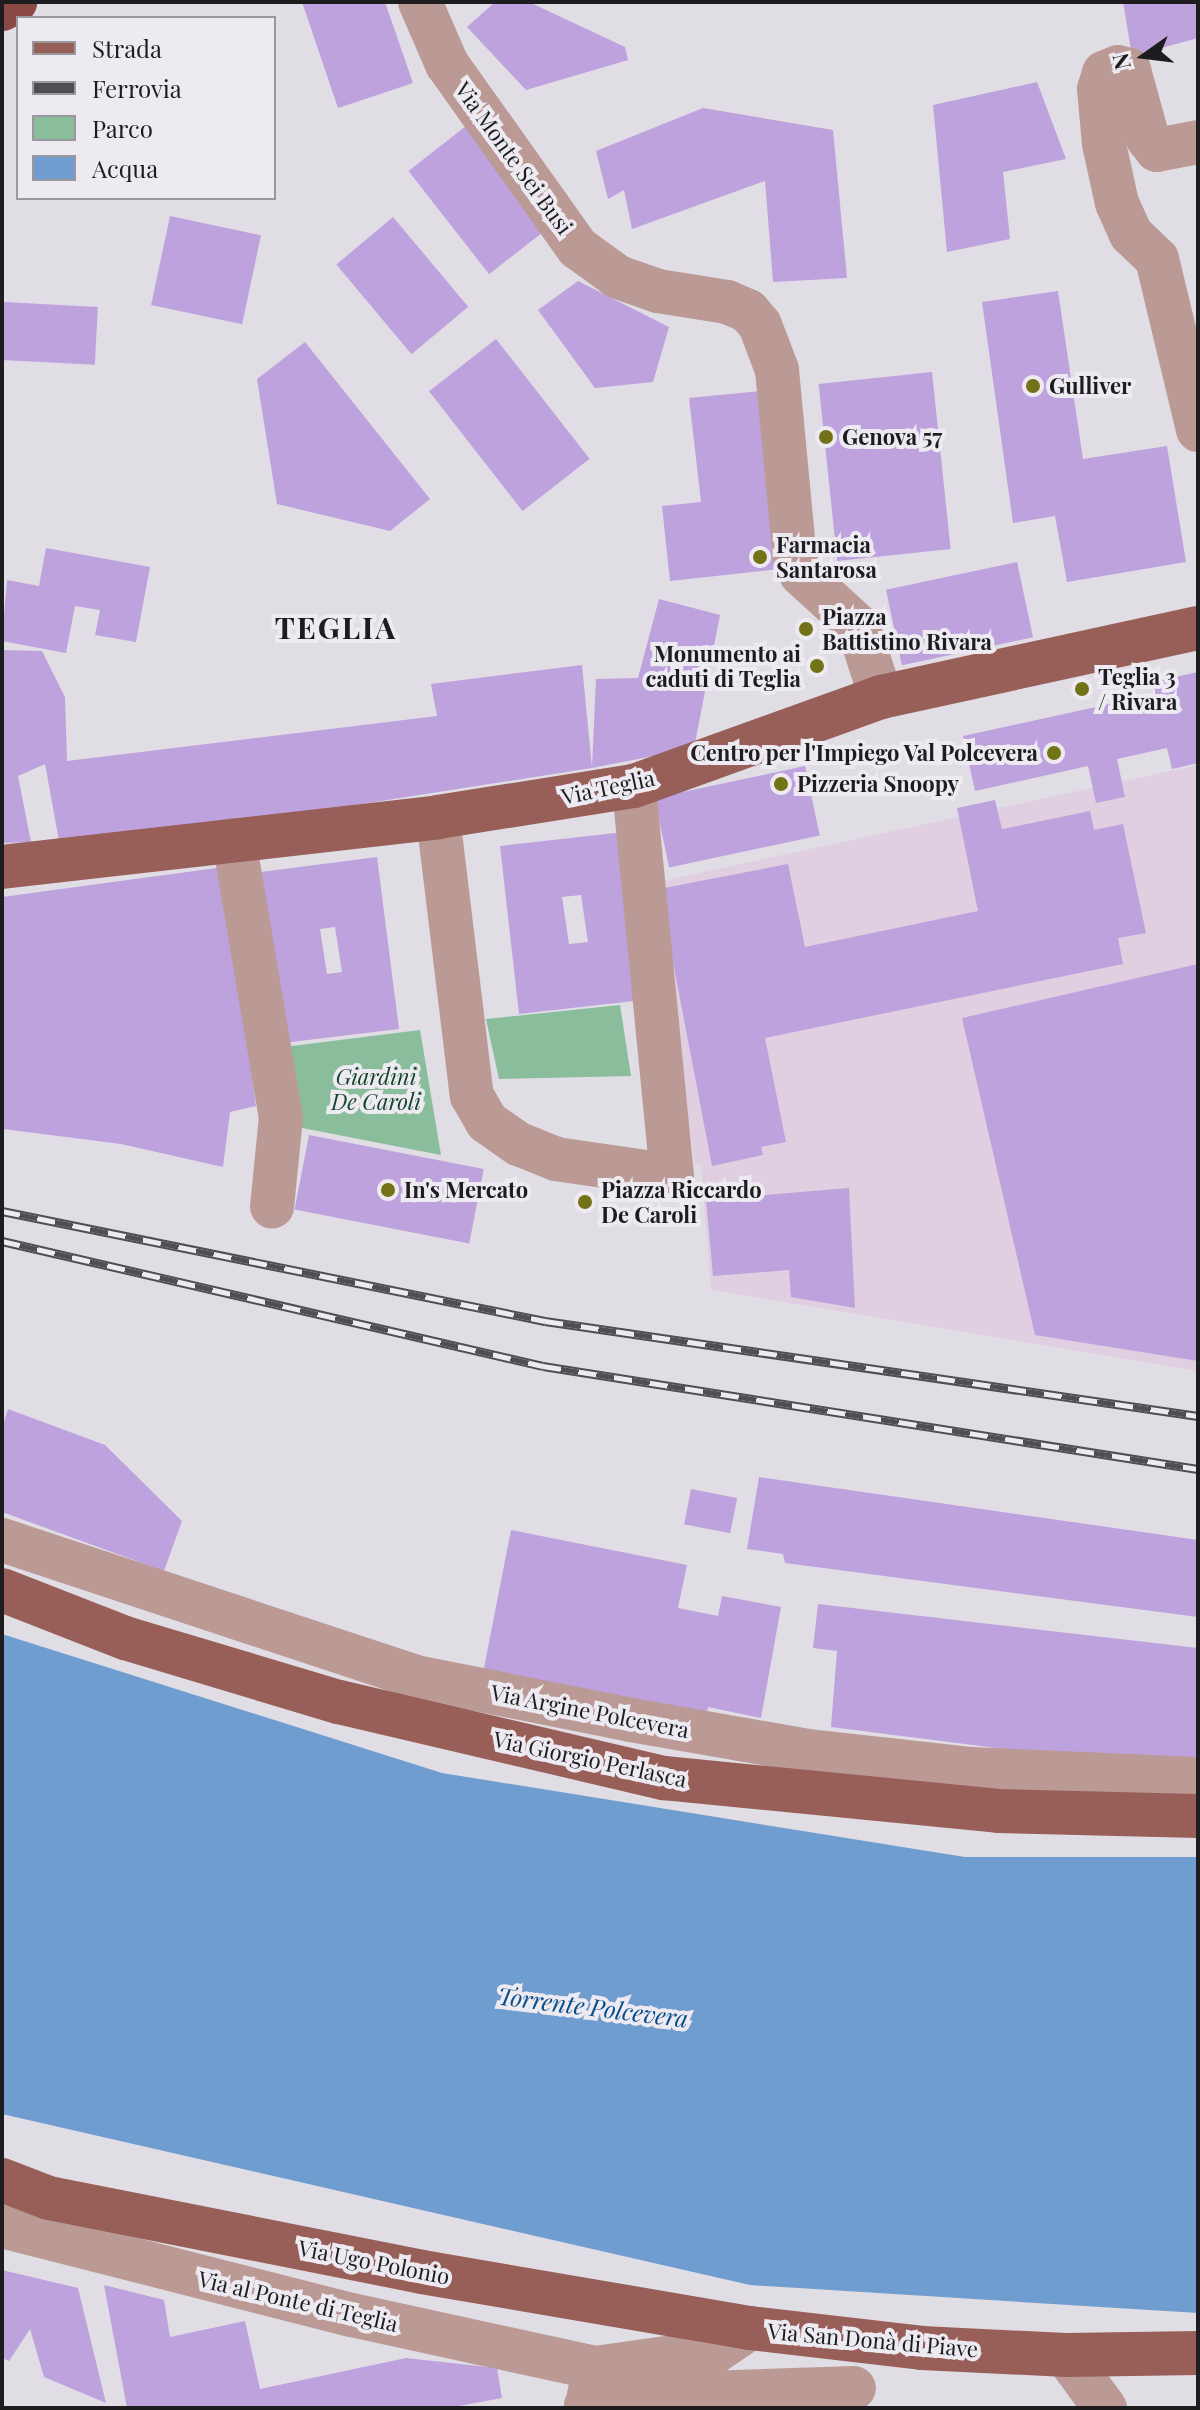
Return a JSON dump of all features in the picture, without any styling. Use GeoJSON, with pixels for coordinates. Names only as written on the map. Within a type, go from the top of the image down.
{"type":"FeatureCollection","features":[{"type":"Feature","properties":{"kind":"highway"},"geometry":{"type":"LineString","coordinates":[[2,9],[15,2]]}},
{"type":"Feature","properties":{"kind":"main road","name":"Via Teglia"},"geometry":{"type":"LineString","coordinates":[[2,867],[438,817],[634,786],[881,697],[1198,628]]}},
{"type":"Feature","properties":{"kind":"main road","name":"Via Giorgio Perlasca"},"geometry":{"type":"LineString","coordinates":[[2,1590],[125,1638],[339,1702],[664,1778],[998,1811],[1198,1816]]}},
{"type":"Feature","properties":{"kind":"main road","name":"Via Ugo Polonio"},"geometry":{"type":"LineString","coordinates":[[5,2181],[49,2198],[391,2266],[750,2328]]}},
{"type":"Feature","properties":{"kind":"main road","name":"Via San Donà di Piave"},"geometry":{"type":"LineString","coordinates":[[750,2328],[922,2348],[1066,2355],[1198,2353]]}},
{"type":"Feature","properties":{"kind":"street","name":"Via Monte Sei Busi"},"geometry":{"type":"LineString","coordinates":[[420,2],[447,64],[578,248],[618,277],[658,291],[727,302],[748,311],[760,325],[777,370],[795,559],[801,574],[858,626],[881,697]]}},
{"type":"Feature","properties":{"kind":"street"},"geometry":{"type":"LineString","coordinates":[[1198,142],[1157,150],[1148,139],[1129,70],[1118,67],[1104,73],[1099,89],[1104,144],[1117,203],[1131,234],[1157,259],[1198,430]]}},
{"type":"Feature","properties":{"kind":"street"},"geometry":{"type":"LineString","coordinates":[[438,817],[472,1096],[487,1122],[519,1144],[556,1159],[672,1176],[634,786]]}},
{"type":"Feature","properties":{"kind":"street"},"geometry":{"type":"LineString","coordinates":[[234,840],[281,1117],[272,1207]]}},
{"type":"Feature","properties":{"kind":"street","name":"Via Argine Polcevera"},"geometry":{"type":"LineString","coordinates":[[2,1540],[416,1677],[631,1720],[809,1751],[972,1769],[1198,1779]]}},
{"type":"Feature","properties":{"kind":"street","name":"Via al Ponte di Teglia"},"geometry":{"type":"LineString","coordinates":[[2,2226],[352,2315],[585,2394]]}},
{"type":"Feature","properties":{"kind":"street","name":"Via San Donà di Piave"},"geometry":{"type":"LineString","coordinates":[[585,2394],[716,2351],[750,2328]]}},
{"type":"Feature","properties":{"kind":"street"},"geometry":{"type":"LineString","coordinates":[[1066,2355],[1105,2408]]}},
{"type":"Feature","properties":{"kind":"street"},"geometry":{"type":"LineString","coordinates":[[585,2394],[854,2388]]}},
{"type":"Feature","properties":{"kind":"shaded area"},"geometry":{"type":"Polygon","coordinates":[[[1198,765],[1198,1371],[711,1290],[701,1165],[695,1164],[653,883],[1198,765]]]}},
{"type":"Feature","properties":{"kind":"green space"},"geometry":{"type":"Polygon","coordinates":[[[620,1005],[631,1076],[499,1079],[486,1019],[620,1005]]]}},
{"type":"Feature","properties":{"kind":"green space","name":"Giardini De Caroli"},"geometry":{"type":"Polygon","coordinates":[[[420,1030],[441,1155],[292,1126],[284,1047],[420,1030]]]}},
{"type":"Feature","properties":{"kind":"water","name":"Torrente Polcevera"},"geometry":{"type":"Polygon","coordinates":[[[2,1634],[442,1773],[965,1857],[1198,1857],[1198,2313],[750,2285],[2,2114],[2,1634]]]}},
{"type":"Feature","properties":{"kind":"building"},"geometry":{"type":"Polygon","coordinates":[[[302,2],[385,2],[413,83],[338,108],[302,2]]]}},
{"type":"Feature","properties":{"kind":"building"},"geometry":{"type":"Polygon","coordinates":[[[495,2],[529,2],[625,47],[628,60],[526,90],[467,27],[495,2]]]}},
{"type":"Feature","properties":{"kind":"building"},"geometry":{"type":"Polygon","coordinates":[[[1123,2],[1198,2],[1198,38],[1132,56],[1123,2]]]}},
{"type":"Feature","properties":{"kind":"building"},"geometry":{"type":"Polygon","coordinates":[[[1037,82],[1066,159],[1003,172],[1010,239],[947,252],[933,105],[1037,82]]]}},
{"type":"Feature","properties":{"kind":"building"},"geometry":{"type":"Polygon","coordinates":[[[703,108],[833,130],[847,278],[773,282],[765,181],[632,229],[624,190],[608,199],[596,151],[703,108]]]}},
{"type":"Feature","properties":{"kind":"building"},"geometry":{"type":"Polygon","coordinates":[[[466,126],[547,229],[489,274],[408,171],[466,126]]]}},
{"type":"Feature","properties":{"kind":"building"},"geometry":{"type":"Polygon","coordinates":[[[170,216],[261,235],[242,324],[151,305],[170,216]]]}},
{"type":"Feature","properties":{"kind":"building"},"geometry":{"type":"Polygon","coordinates":[[[393,217],[468,307],[412,354],[336,265],[393,217]]]}},
{"type":"Feature","properties":{"kind":"building"},"geometry":{"type":"Polygon","coordinates":[[[578,281],[669,327],[653,382],[595,388],[538,310],[578,281]]]}},
{"type":"Feature","properties":{"kind":"building"},"geometry":{"type":"Polygon","coordinates":[[[1058,291],[1083,459],[1167,446],[1186,562],[1067,582],[1055,516],[1013,523],[982,302],[1058,291]]]}},
{"type":"Feature","properties":{"kind":"building"},"geometry":{"type":"Polygon","coordinates":[[[4,302],[98,307],[95,365],[2,360],[4,302]]]}},
{"type":"Feature","properties":{"kind":"building"},"geometry":{"type":"Polygon","coordinates":[[[496,339],[590,459],[523,511],[429,391],[496,339]]]}},
{"type":"Feature","properties":{"kind":"building"},"geometry":{"type":"Polygon","coordinates":[[[305,342],[430,499],[390,531],[277,504],[257,379],[305,342]]]}},
{"type":"Feature","properties":{"kind":"building"},"geometry":{"type":"Polygon","coordinates":[[[932,372],[951,549],[837,561],[819,384],[932,372]]]}},
{"type":"Feature","properties":{"kind":"building"},"geometry":{"type":"Polygon","coordinates":[[[761,391],[780,569],[670,581],[662,506],[701,502],[689,398],[761,391]]]}},
{"type":"Feature","properties":{"kind":"building"},"geometry":{"type":"Polygon","coordinates":[[[46,548],[150,567],[136,642],[95,635],[100,610],[75,606],[66,653],[2,641],[7,580],[39,586],[46,548]]]}},
{"type":"Feature","properties":{"kind":"building"},"geometry":{"type":"Polygon","coordinates":[[[1017,562],[1033,637],[902,665],[886,590],[1017,562]]]}},
{"type":"Feature","properties":{"kind":"building"},"geometry":{"type":"Polygon","coordinates":[[[659,599],[720,615],[694,748],[592,768],[596,679],[638,678],[659,599]]]}},
{"type":"Feature","properties":{"kind":"building"},"geometry":{"type":"Polygon","coordinates":[[[2,650],[42,651],[65,697],[67,761],[437,716],[431,684],[582,665],[592,768],[311,812],[59,841],[45,764],[18,776],[31,842],[2,843],[2,650]]]}},
{"type":"Feature","properties":{"kind":"building","name":"Centro per l'Impiego Val Polcevera"},"geometry":{"type":"Polygon","coordinates":[[[1198,672],[1198,763],[1172,769],[1167,748],[1117,759],[1125,797],[1096,803],[1088,766],[975,791],[963,736],[1155,694],[1153,682],[1198,672]]]}},
{"type":"Feature","properties":{"kind":"building"},"geometry":{"type":"Polygon","coordinates":[[[805,766],[820,835],[669,867],[654,798],[805,766]]]}},
{"type":"Feature","properties":{"kind":"building"},"geometry":{"type":"Polygon","coordinates":[[[995,800],[1002,829],[1090,811],[1094,830],[1123,824],[1146,933],[1118,938],[1123,964],[765,1038],[786,1142],[761,1147],[763,1155],[712,1166],[659,889],[788,864],[805,947],[978,911],[957,808],[995,800]]]}},
{"type":"Feature","properties":{"kind":"building"},"geometry":{"type":"Polygon","coordinates":[[[624,832],[643,1000],[519,1014],[500,846],[624,832]],[[581,895],[562,897],[569,944],[588,942],[581,895]]]}},
{"type":"Feature","properties":{"kind":"building"},"geometry":{"type":"Polygon","coordinates":[[[377,857],[399,1029],[283,1043],[261,872],[377,857]],[[335,927],[320,929],[327,974],[342,972],[335,927]]]}},
{"type":"Feature","properties":{"kind":"building"},"geometry":{"type":"Polygon","coordinates":[[[224,867],[256,1106],[230,1112],[223,1167],[121,1144],[3,1129],[2,897],[224,867]]]}},
{"type":"Feature","properties":{"kind":"building"},"geometry":{"type":"Polygon","coordinates":[[[1198,964],[1198,1361],[1035,1335],[962,1018],[1198,964]]]}},
{"type":"Feature","properties":{"kind":"building","name":"In's Mercato"},"geometry":{"type":"Polygon","coordinates":[[[309,1135],[484,1169],[469,1244],[294,1210],[309,1135]]]}},
{"type":"Feature","properties":{"kind":"building"},"geometry":{"type":"Polygon","coordinates":[[[849,1188],[855,1308],[791,1297],[789,1270],[713,1276],[706,1200],[849,1188]]]}},
{"type":"Feature","properties":{"kind":"building"},"geometry":{"type":"Polygon","coordinates":[[[8,1409],[105,1445],[182,1521],[164,1571],[2,1512],[2,1428],[8,1409]]]}},
{"type":"Feature","properties":{"kind":"building"},"geometry":{"type":"Polygon","coordinates":[[[759,1477],[1198,1540],[1198,1617],[785,1563],[783,1554],[747,1549],[759,1477]]]}},
{"type":"Feature","properties":{"kind":"building"},"geometry":{"type":"Polygon","coordinates":[[[691,1489],[737,1498],[730,1533],[684,1524],[691,1489]]]}},
{"type":"Feature","properties":{"kind":"building"},"geometry":{"type":"Polygon","coordinates":[[[511,1530],[687,1565],[678,1608],[718,1616],[722,1596],[781,1607],[761,1718],[708,1707],[706,1716],[483,1673],[511,1530]]]}},
{"type":"Feature","properties":{"kind":"building"},"geometry":{"type":"Polygon","coordinates":[[[818,1604],[1198,1648],[1198,1760],[1028,1752],[831,1727],[837,1651],[813,1648],[818,1604]]]}},
{"type":"Feature","properties":{"kind":"building"},"geometry":{"type":"Polygon","coordinates":[[[2,2270],[78,2288],[106,2403],[44,2377],[30,2329],[9,2361],[2,2358],[2,2270]]]}},
{"type":"Feature","properties":{"kind":"building"},"geometry":{"type":"Polygon","coordinates":[[[104,2285],[164,2300],[170,2337],[245,2321],[260,2389],[406,2358],[497,2368],[502,2398],[448,2408],[127,2408],[104,2285]]]}},
{"type":"Feature","properties":{"kind":"railway"},"geometry":{"type":"LineString","coordinates":[[2,1211],[545,1321],[1198,1416]]}},
{"type":"Feature","properties":{"kind":"railway"},"geometry":{"type":"LineString","coordinates":[[2,1241],[543,1366],[1198,1469]]}},
{"type":"Feature","properties":{"kind":"place","name":"Gulliver"},"geometry":{"type":"Point","coordinates":[1033,386]}},
{"type":"Feature","properties":{"kind":"place","name":"Genova 57"},"geometry":{"type":"Point","coordinates":[826,437]}},
{"type":"Feature","properties":{"kind":"place","name":"Farmacia Santarosa"},"geometry":{"type":"Point","coordinates":[760,557]}},
{"type":"Feature","properties":{"kind":"place","name":"Piazza Battistino Rivara"},"geometry":{"type":"Point","coordinates":[806,629]}},
{"type":"Feature","properties":{"kind":"place","name":"Monumento ai caduti di Teglia"},"geometry":{"type":"Point","coordinates":[817,666]}},
{"type":"Feature","properties":{"kind":"place","name":"Teglia 3 / Rivara"},"geometry":{"type":"Point","coordinates":[1082,689]}},
{"type":"Feature","properties":{"kind":"place","name":"Centro per l'Impiego Val Polcevera"},"geometry":{"type":"Point","coordinates":[1054,753]}},
{"type":"Feature","properties":{"kind":"place","name":"Pizzeria Snoopy"},"geometry":{"type":"Point","coordinates":[781,784]}},
{"type":"Feature","properties":{"kind":"place","name":"In's Mercato"},"geometry":{"type":"Point","coordinates":[388,1190]}},
{"type":"Feature","properties":{"kind":"place","name":"Piazza Riccardo De Caroli"},"geometry":{"type":"Point","coordinates":[585,1202]}},
{"type":"Feature","properties":{"kind":"district","name":"TEGLIA"},"geometry":{"type":"Point","coordinates":[336,627]}}]}
